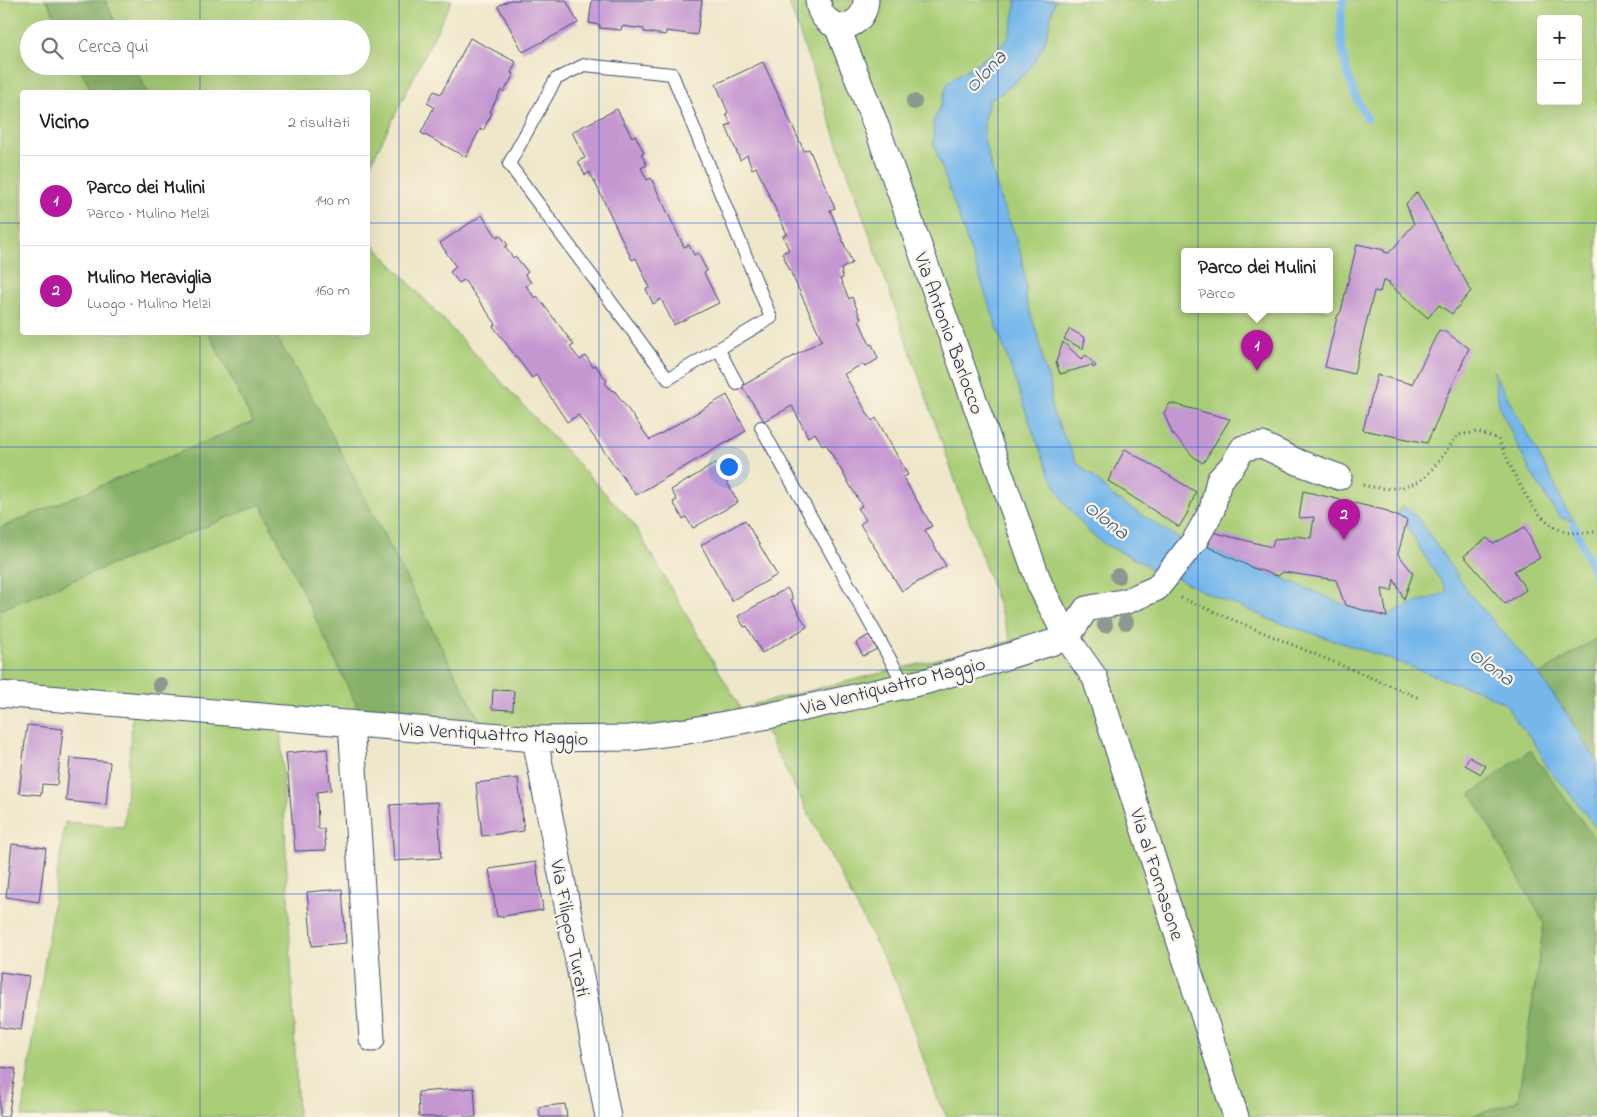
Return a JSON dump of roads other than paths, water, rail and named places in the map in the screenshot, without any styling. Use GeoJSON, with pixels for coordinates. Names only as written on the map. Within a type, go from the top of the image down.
{"type":"FeatureCollection","features":[{"type":"Feature","properties":{"kind":"street","name":"Via Antonio Barlocco"},"geometry":{"type":"LineString","coordinates":[[818,0],[819,9],[823,16],[837,26],[877,128],[1040,585],[1067,638]]}},
{"type":"Feature","properties":{"kind":"street"},"geometry":{"type":"LineString","coordinates":[[837,26],[852,24],[858,20],[866,8],[866,0]]}},
{"type":"Feature","properties":{"kind":"street"},"geometry":{"type":"LineString","coordinates":[[1067,638],[1086,609],[1127,601],[1157,588],[1195,540],[1212,510],[1219,480],[1232,466],[1242,448],[1262,445],[1300,463],[1339,477]]}},
{"type":"Feature","properties":{"kind":"street","name":"Via Ventiquattro Maggio"},"geometry":{"type":"LineString","coordinates":[[0,694],[535,739],[630,738],[686,731],[763,717],[927,681],[1067,638]]}},
{"type":"Feature","properties":{"kind":"street","name":"Via al Fornasone"},"geometry":{"type":"LineString","coordinates":[[1067,638],[1095,678],[1236,1117]]}},
{"type":"Feature","properties":{"kind":"street"},"geometry":{"type":"LineString","coordinates":[[351,723],[372,1039]]}},
{"type":"Feature","properties":{"kind":"street","name":"Via Filippo Turati"},"geometry":{"type":"LineString","coordinates":[[535,739],[608,1117]]}},
{"type":"Feature","properties":{"kind":"lane"},"geometry":{"type":"LineString","coordinates":[[584,65],[672,74],[771,318],[719,350],[668,380],[509,164],[556,79],[584,65]]}},
{"type":"Feature","properties":{"kind":"lane"},"geometry":{"type":"LineString","coordinates":[[719,350],[737,384]]}},
{"type":"Feature","properties":{"kind":"lane"},"geometry":{"type":"LineString","coordinates":[[761,427],[905,686]]}},
{"type":"Feature","properties":{"kind":"water","name":"Olona"},"geometry":{"type":"Polygon","coordinates":[[[1016,0],[1055,0],[1045,40],[1039,54],[1020,78],[989,100],[984,119],[984,140],[1001,201],[1016,237],[1021,255],[1026,283],[1026,299],[1051,386],[1051,408],[1077,463],[1112,496],[1197,550],[1208,547],[1253,568],[1278,576],[1345,605],[1387,617],[1393,612],[1447,591],[1414,539],[1415,535],[1410,534],[1407,520],[1397,517],[1401,506],[1410,510],[1421,522],[1468,592],[1532,666],[1597,760],[1597,829],[1553,775],[1532,739],[1504,703],[1473,688],[1462,686],[1384,657],[1272,620],[1209,594],[1175,577],[1157,574],[1143,563],[1106,545],[1090,533],[1066,505],[1051,478],[1033,432],[934,145],[933,122],[949,81],[1003,44],[1009,35],[1012,25],[1016,0]]]}},
{"type":"Feature","properties":{"kind":"water"},"geometry":{"type":"Polygon","coordinates":[[[1493,371],[1555,485],[1565,508],[1576,522],[1561,518],[1530,471],[1500,409],[1493,371]]]}},
{"type":"Feature","properties":{"kind":"waterway"},"geometry":{"type":"LineString","coordinates":[[1343,0],[1341,31],[1344,61],[1353,91],[1367,118]]}},
{"type":"Feature","properties":{"kind":"waterway"},"geometry":{"type":"LineString","coordinates":[[1574,525],[1597,580]]}},
{"type":"Feature","properties":{"kind":"place","name":"Parco dei Mulini"},"geometry":{"type":"Point","coordinates":[1257,371]}},
{"type":"Feature","properties":{"kind":"place","name":"Mulino Meraviglia"},"geometry":{"type":"Point","coordinates":[1344,540]}}]}
